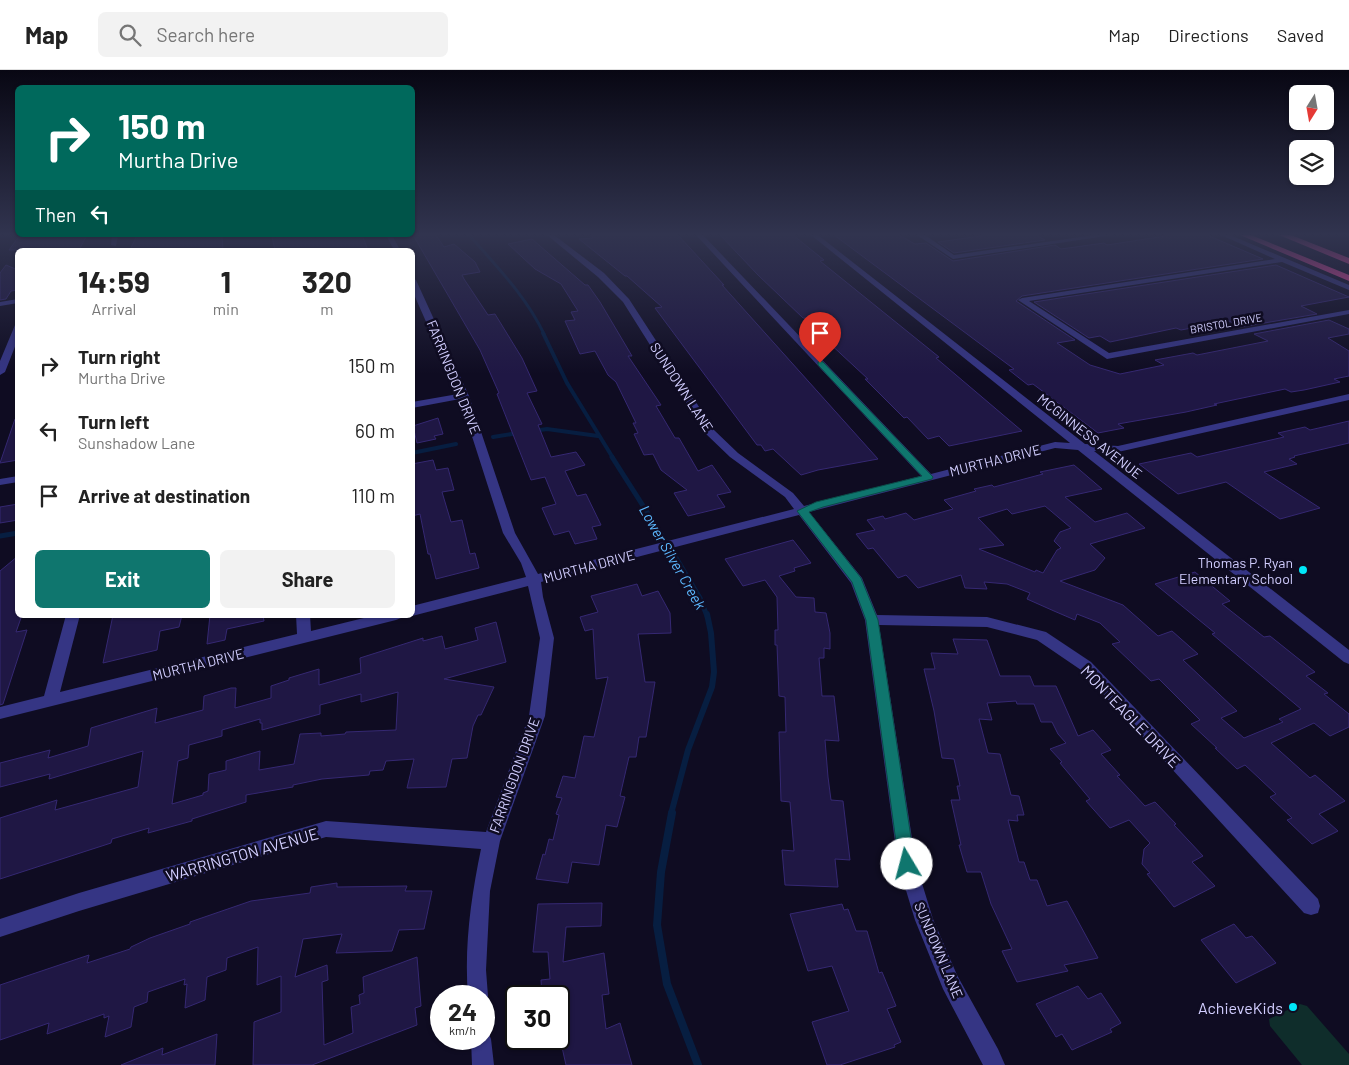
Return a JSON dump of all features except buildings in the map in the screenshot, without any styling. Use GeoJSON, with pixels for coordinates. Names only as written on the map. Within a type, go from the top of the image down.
{"type":"FeatureCollection","features":[{"type":"Feature","properties":{"kind":"street","name":"SUNDOWN LANE"},"geometry":{"type":"LineString","coordinates":[[607,281],[626,301],[710,432],[734,456],[789,495],[857,581],[872,620],[907,864],[924,920],[943,964],[994,1065]]}},
{"type":"Feature","properties":{"kind":"street"},"geometry":{"type":"LineString","coordinates":[[743,281],[928,477]]}},
{"type":"Feature","properties":{"kind":"street","name":"MCGINNESS AVENUE"},"geometry":{"type":"LineString","coordinates":[[873,281],[1349,658]]}},
{"type":"Feature","properties":{"kind":"street","name":"BRISTOL DRIVE"},"geometry":{"type":"LineString","coordinates":[[1143,281],[1022,300],[1107,356],[1349,312]]}},
{"type":"Feature","properties":{"kind":"street"},"geometry":{"type":"LineString","coordinates":[[1333,281],[1349,288]]}},
{"type":"Feature","properties":{"kind":"street","name":"FARRINGDON DRIVE"},"geometry":{"type":"LineString","coordinates":[[415,287],[464,396],[509,533],[527,563],[534,580],[536,598],[547,638],[536,716],[491,841],[481,891],[476,970],[477,985]]}},
{"type":"Feature","properties":{"kind":"street"},"geometry":{"type":"LineString","coordinates":[[0,304],[15,302]]}},
{"type":"Feature","properties":{"kind":"street"},"geometry":{"type":"LineString","coordinates":[[0,372],[15,334]]}},
{"type":"Feature","properties":{"kind":"street"},"geometry":{"type":"LineString","coordinates":[[415,404],[464,396]]}},
{"type":"Feature","properties":{"kind":"street","name":"MURTHA DRIVE"},"geometry":{"type":"LineString","coordinates":[[415,610],[802,511],[820,504],[1055,445],[1118,449],[1349,398]]}},
{"type":"Feature","properties":{"kind":"street"},"geometry":{"type":"LineString","coordinates":[[0,482],[15,480]]}},
{"type":"Feature","properties":{"kind":"street"},"geometry":{"type":"LineString","coordinates":[[50,701],[72,618]]}},
{"type":"Feature","properties":{"kind":"street"},"geometry":{"type":"LineString","coordinates":[[304,618],[304,638]]}},
{"type":"Feature","properties":{"kind":"street","name":"MURTHA DRIVE"},"geometry":{"type":"LineString","coordinates":[[0,713],[384,618]]}},
{"type":"Feature","properties":{"kind":"street","name":"MONTEAGLE DRIVE"},"geometry":{"type":"LineString","coordinates":[[872,620],[987,622],[1040,636],[1086,666],[1311,906]]}},
{"type":"Feature","properties":{"kind":"street","name":"WARRINGTON AVENUE"},"geometry":{"type":"LineString","coordinates":[[0,928],[79,902],[326,829],[491,841]]}},
{"type":"Feature","properties":{"kind":"street"},"geometry":{"type":"LineString","coordinates":[[482,1050],[483,1065]]}},
{"type":"Feature","properties":{"kind":"green space"},"geometry":{"type":"Polygon","coordinates":[[[1300,1004],[1307,1006],[1349,1054],[1349,1065],[1302,1065],[1270,1026],[1269,1019],[1300,1004]]]}},
{"type":"Feature","properties":{"kind":"waterway","name":"Lower Silver Creek"},"geometry":{"type":"LineString","coordinates":[[510,281],[529,307],[544,334]]}},
{"type":"Feature","properties":{"kind":"waterway","name":"Lower Silver Creek"},"geometry":{"type":"LineString","coordinates":[[543,333],[567,383],[613,458]]}},
{"type":"Feature","properties":{"kind":"waterway"},"geometry":{"type":"LineString","coordinates":[[533,431],[547,429],[598,436]]}},
{"type":"Feature","properties":{"kind":"waterway"},"geometry":{"type":"LineString","coordinates":[[493,437],[518,433]]}},
{"type":"Feature","properties":{"kind":"waterway"},"geometry":{"type":"LineString","coordinates":[[415,452],[456,444]]}},
{"type":"Feature","properties":{"kind":"waterway","name":"Lower Silver Creek"},"geometry":{"type":"LineString","coordinates":[[612,457],[675,556],[700,598],[707,616]]}},
{"type":"Feature","properties":{"kind":"waterway"},"geometry":{"type":"LineString","coordinates":[[0,536],[15,534]]}},
{"type":"Feature","properties":{"kind":"waterway","name":"Lower Silver Creek"},"geometry":{"type":"LineString","coordinates":[[671,814],[688,750],[712,687],[714,672],[711,633],[707,614]]}},
{"type":"Feature","properties":{"kind":"waterway","name":"Lower Silver Creek"},"geometry":{"type":"LineString","coordinates":[[672,813],[661,872],[657,925],[667,984],[698,1065]]}},
{"type":"Feature","properties":{"kind":"place","name":"Thomas P. Ryan Elementary School"},"geometry":{"type":"Point","coordinates":[1303,570]}},
{"type":"Feature","properties":{"kind":"place","name":"AchieveKids"},"geometry":{"type":"Point","coordinates":[1293,1007]}},
{"type":"Feature","properties":{"kind":"route"},"geometry":{"type":"LineString","coordinates":[[820,363],[928,477],[820,504],[802,511],[857,581],[872,620],[907,864]]}}]}
